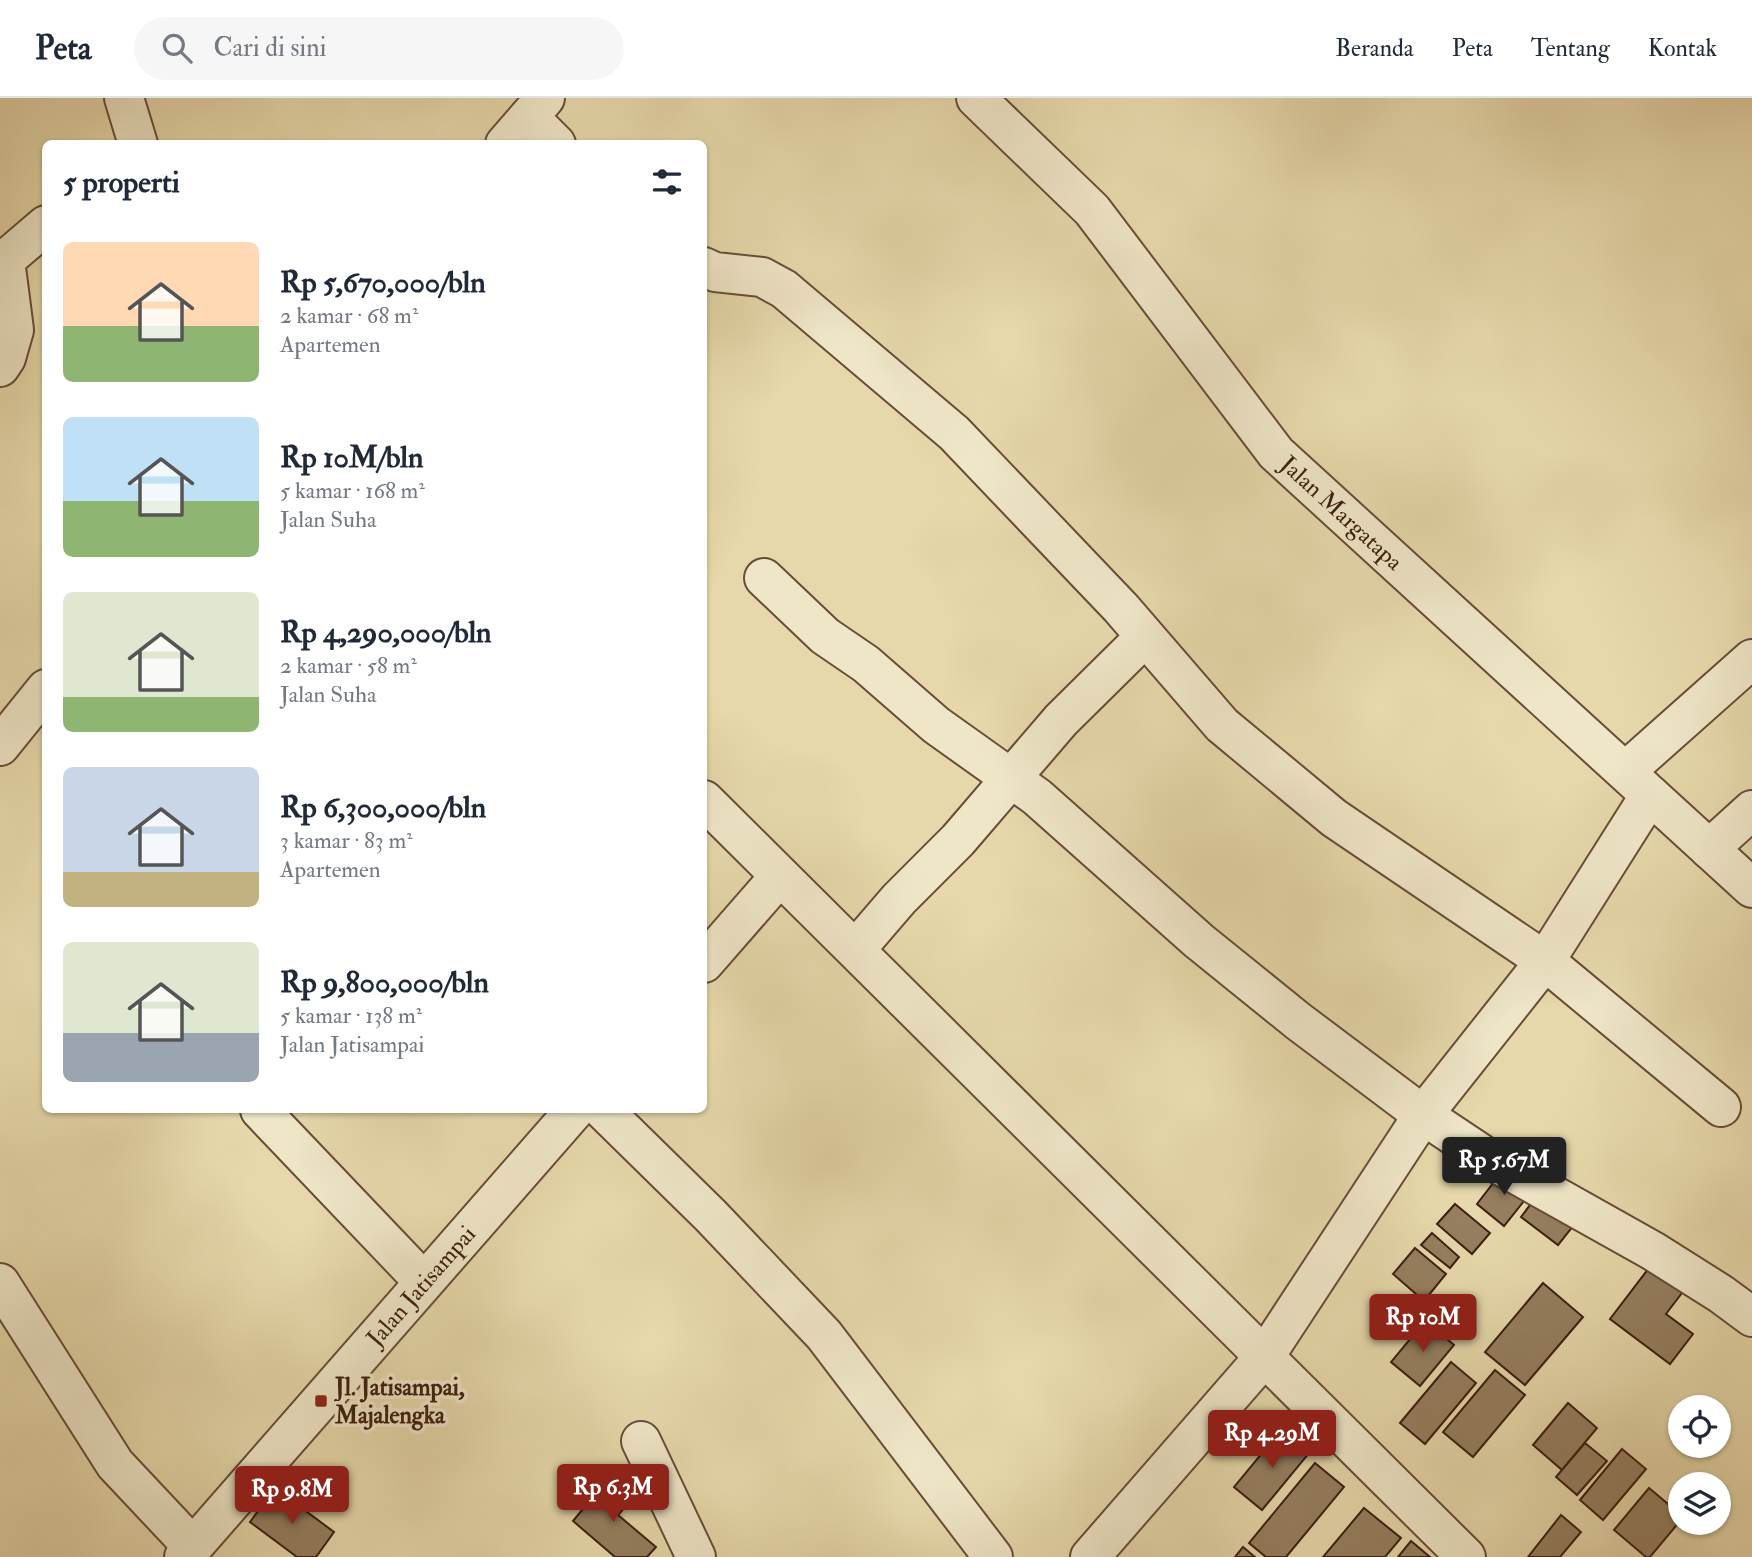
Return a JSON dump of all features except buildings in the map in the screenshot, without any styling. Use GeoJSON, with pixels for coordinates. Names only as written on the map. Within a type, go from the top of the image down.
{"type":"FeatureCollection","features":[{"type":"Feature","properties":{"kind":"street"},"geometry":{"type":"LineString","coordinates":[[124,98],[137,140]]}},
{"type":"Feature","properties":{"kind":"street","name":"Jalan Margatapa"},"geometry":{"type":"LineString","coordinates":[[976,98],[1092,211],[1276,453],[1752,888]]}},
{"type":"Feature","properties":{"kind":"street"},"geometry":{"type":"LineString","coordinates":[[526,120],[551,140]]}},
{"type":"Feature","properties":{"kind":"street"},"geometry":{"type":"LineString","coordinates":[[0,367],[6,358],[14,330],[3,260],[42,228]]}},
{"type":"Feature","properties":{"kind":"street"},"geometry":{"type":"LineString","coordinates":[[707,268],[715,272],[762,277],[784,289],[954,433],[1145,637],[1222,725],[1334,818],[1545,961],[1721,1107]]}},
{"type":"Feature","properties":{"kind":"street"},"geometry":{"type":"LineString","coordinates":[[764,578],[825,636],[866,664],[936,725],[1037,797],[1199,941],[1298,1021],[1423,1115],[1489,1159],[1653,1251],[1752,1317]]}},
{"type":"Feature","properties":{"kind":"street"},"geometry":{"type":"LineString","coordinates":[[856,949],[899,899],[958,840],[1061,720],[1145,637]]}},
{"type":"Feature","properties":{"kind":"street"},"geometry":{"type":"LineString","coordinates":[[1090,1557],[1265,1356],[1423,1115],[1545,961],[1638,783],[1752,659]]}},
{"type":"Feature","properties":{"kind":"street"},"geometry":{"type":"LineString","coordinates":[[0,747],[42,694]]}},
{"type":"Feature","properties":{"kind":"street"},"geometry":{"type":"LineString","coordinates":[[707,803],[1466,1557]]}},
{"type":"Feature","properties":{"kind":"street"},"geometry":{"type":"LineString","coordinates":[[1709,849],[1752,810]]}},
{"type":"Feature","properties":{"kind":"street"},"geometry":{"type":"LineString","coordinates":[[707,960],[779,877]]}},
{"type":"Feature","properties":{"kind":"street"},"geometry":{"type":"LineString","coordinates":[[263,1113],[424,1282]]}},
{"type":"Feature","properties":{"kind":"street","name":"Jalan Jatisampai"},"geometry":{"type":"LineString","coordinates":[[188,1552],[572,1113]]}},
{"type":"Feature","properties":{"kind":"street"},"geometry":{"type":"LineString","coordinates":[[606,1113],[711,1216],[824,1335],[993,1557]]}},
{"type":"Feature","properties":{"kind":"street"},"geometry":{"type":"LineString","coordinates":[[0,1283],[115,1464],[188,1552]]}},
{"type":"Feature","properties":{"kind":"street"},"geometry":{"type":"LineString","coordinates":[[641,1441],[696,1557]]}},
{"type":"Feature","properties":{"kind":"place","name":"Jl. Jatisampai, Majalengka"},"geometry":{"type":"Point","coordinates":[321,1401]}}]}
